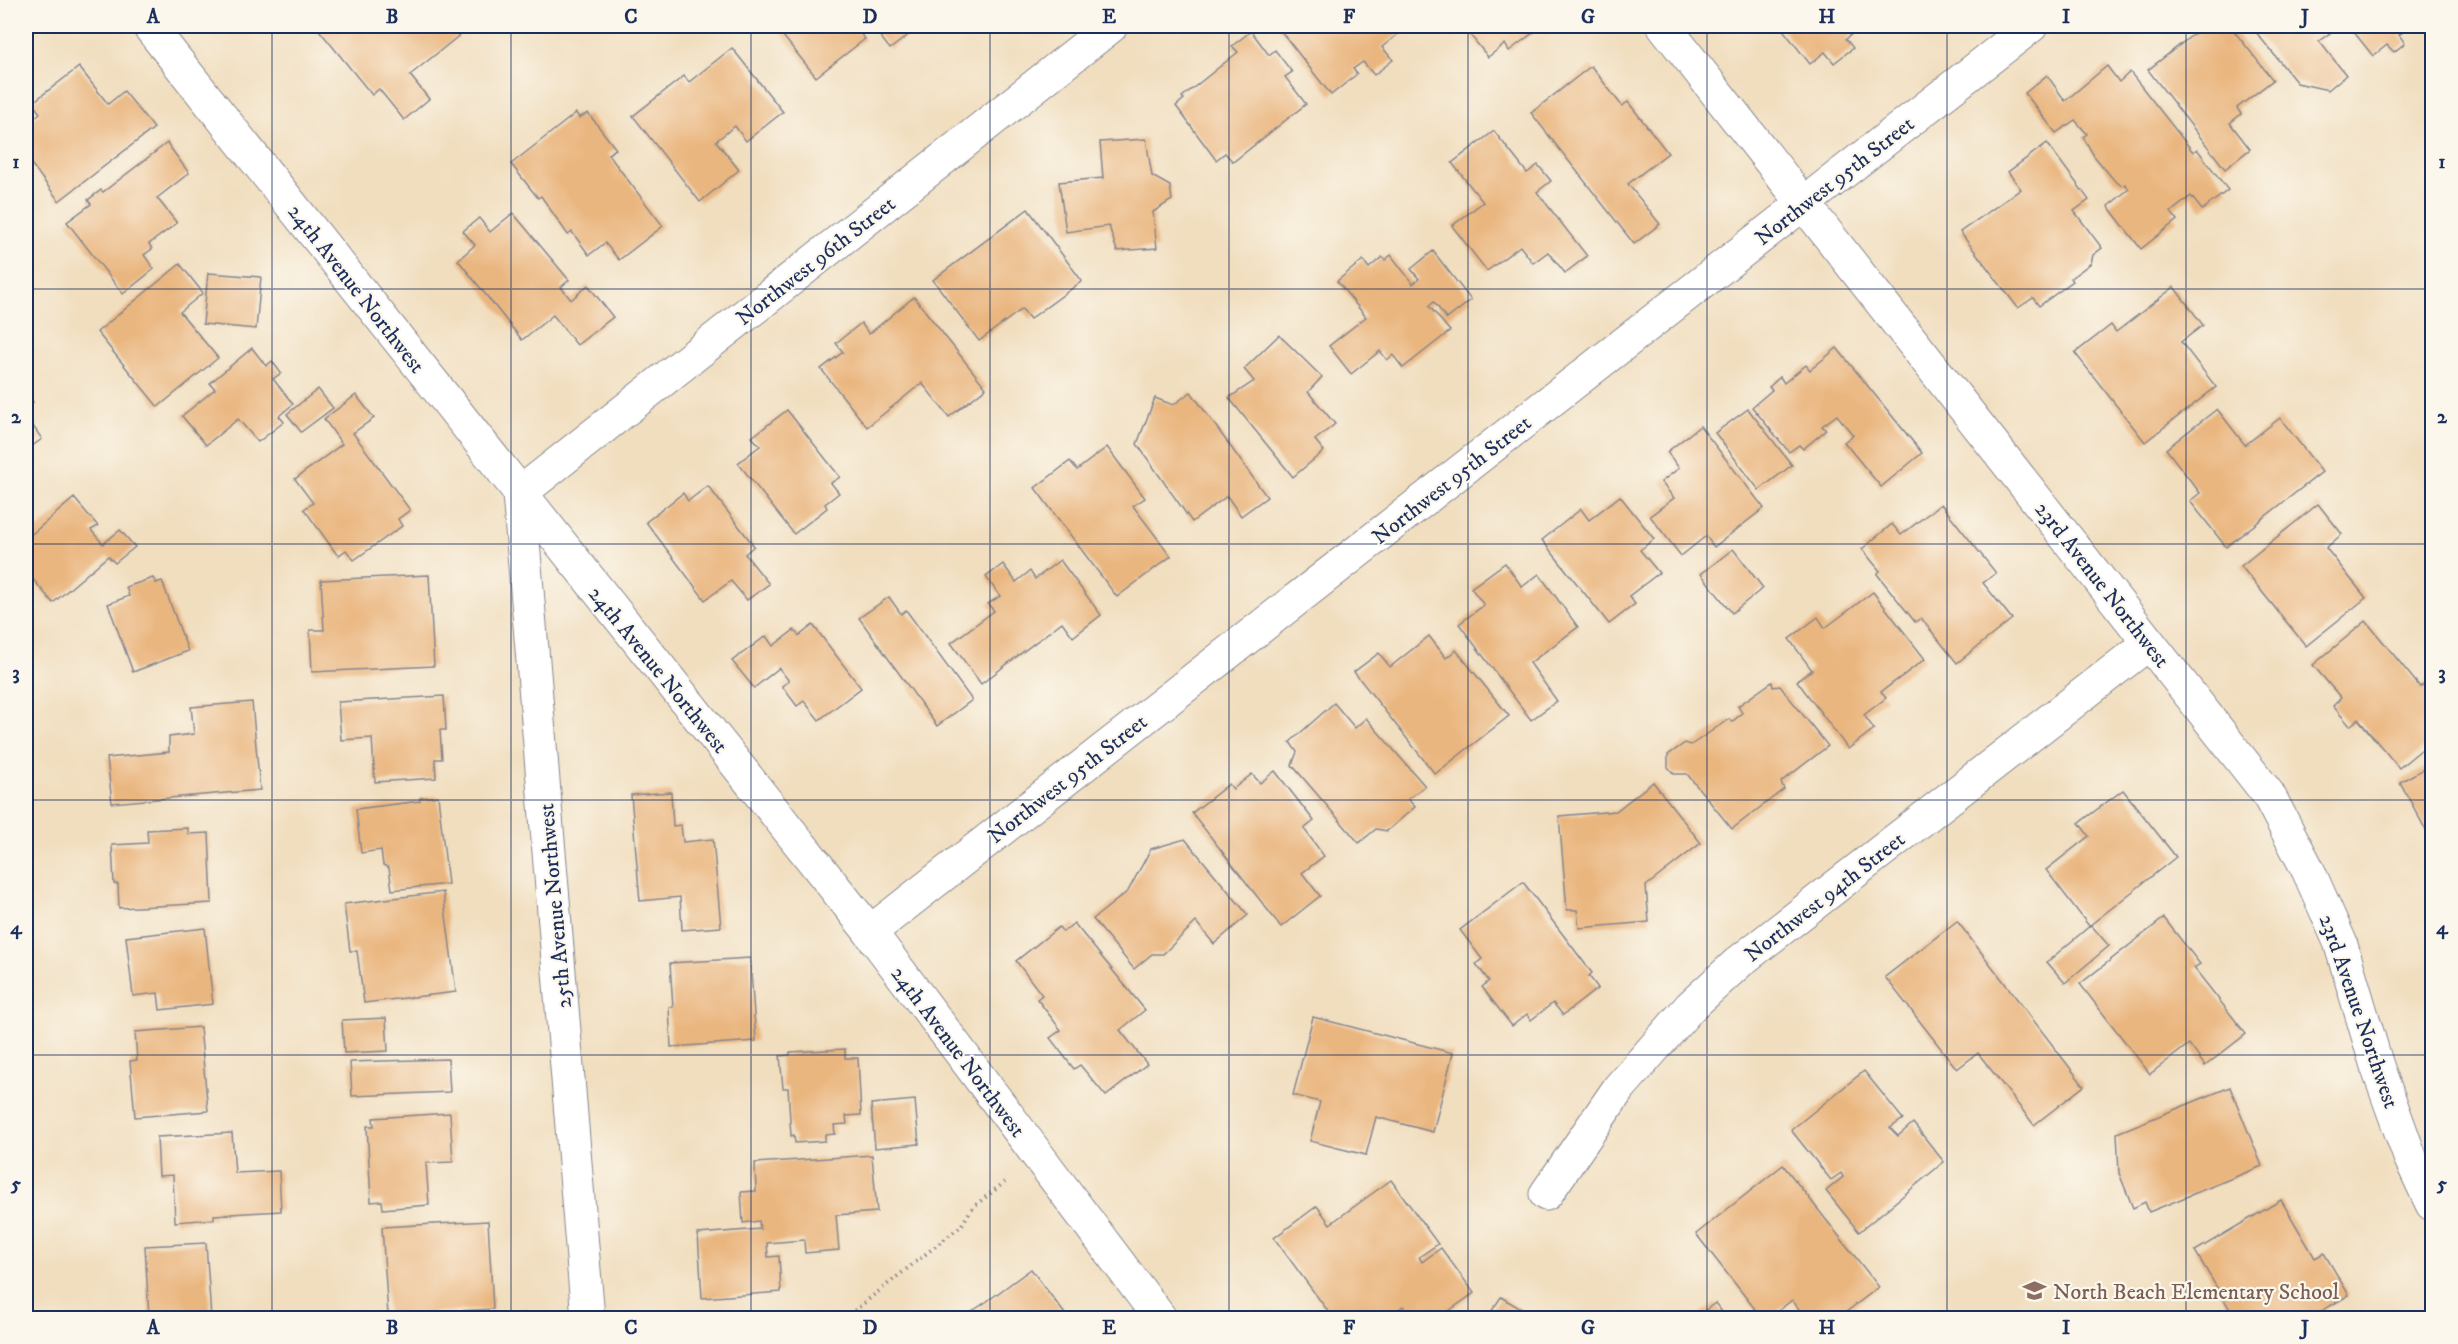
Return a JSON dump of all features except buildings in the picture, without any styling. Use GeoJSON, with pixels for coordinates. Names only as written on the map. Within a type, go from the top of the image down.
{"type":"FeatureCollection","features":[{"type":"Feature","properties":{"kind":"street","name":"24th Avenue Northwest"},"geometry":{"type":"LineString","coordinates":[[151,26],[519,494],[870,932],[1160,1318]]}},
{"type":"Feature","properties":{"kind":"street","name":"Northwest 96th Street"},"geometry":{"type":"LineString","coordinates":[[519,494],[1111,26]]}},
{"type":"Feature","properties":{"kind":"street","name":"23rd Avenue Northwest"},"geometry":{"type":"LineString","coordinates":[[1664,26],[2268,794],[2308,870],[2340,942],[2377,1066],[2409,1157],[2433,1204]]}},
{"type":"Feature","properties":{"kind":"street","name":"Northwest 95th Street"},"geometry":{"type":"LineString","coordinates":[[870,932],[2031,26]]}},
{"type":"Feature","properties":{"kind":"street","name":"25th Avenue Northwest"},"geometry":{"type":"LineString","coordinates":[[519,494],[588,1318]]}},
{"type":"Feature","properties":{"kind":"street","name":"Northwest 94th Street"},"geometry":{"type":"LineString","coordinates":[[1546,1194],[1619,1088],[1690,1007],[1739,962],[2149,643]]}},
{"type":"Feature","properties":{"kind":"path"},"geometry":{"type":"LineString","coordinates":[[845,1318],[962,1226],[973,1207],[1005,1182]]}},
{"type":"Feature","properties":{"kind":"place","name":"North Beach Elementary School"},"geometry":{"type":"Point","coordinates":[2035,1291]}}]}
